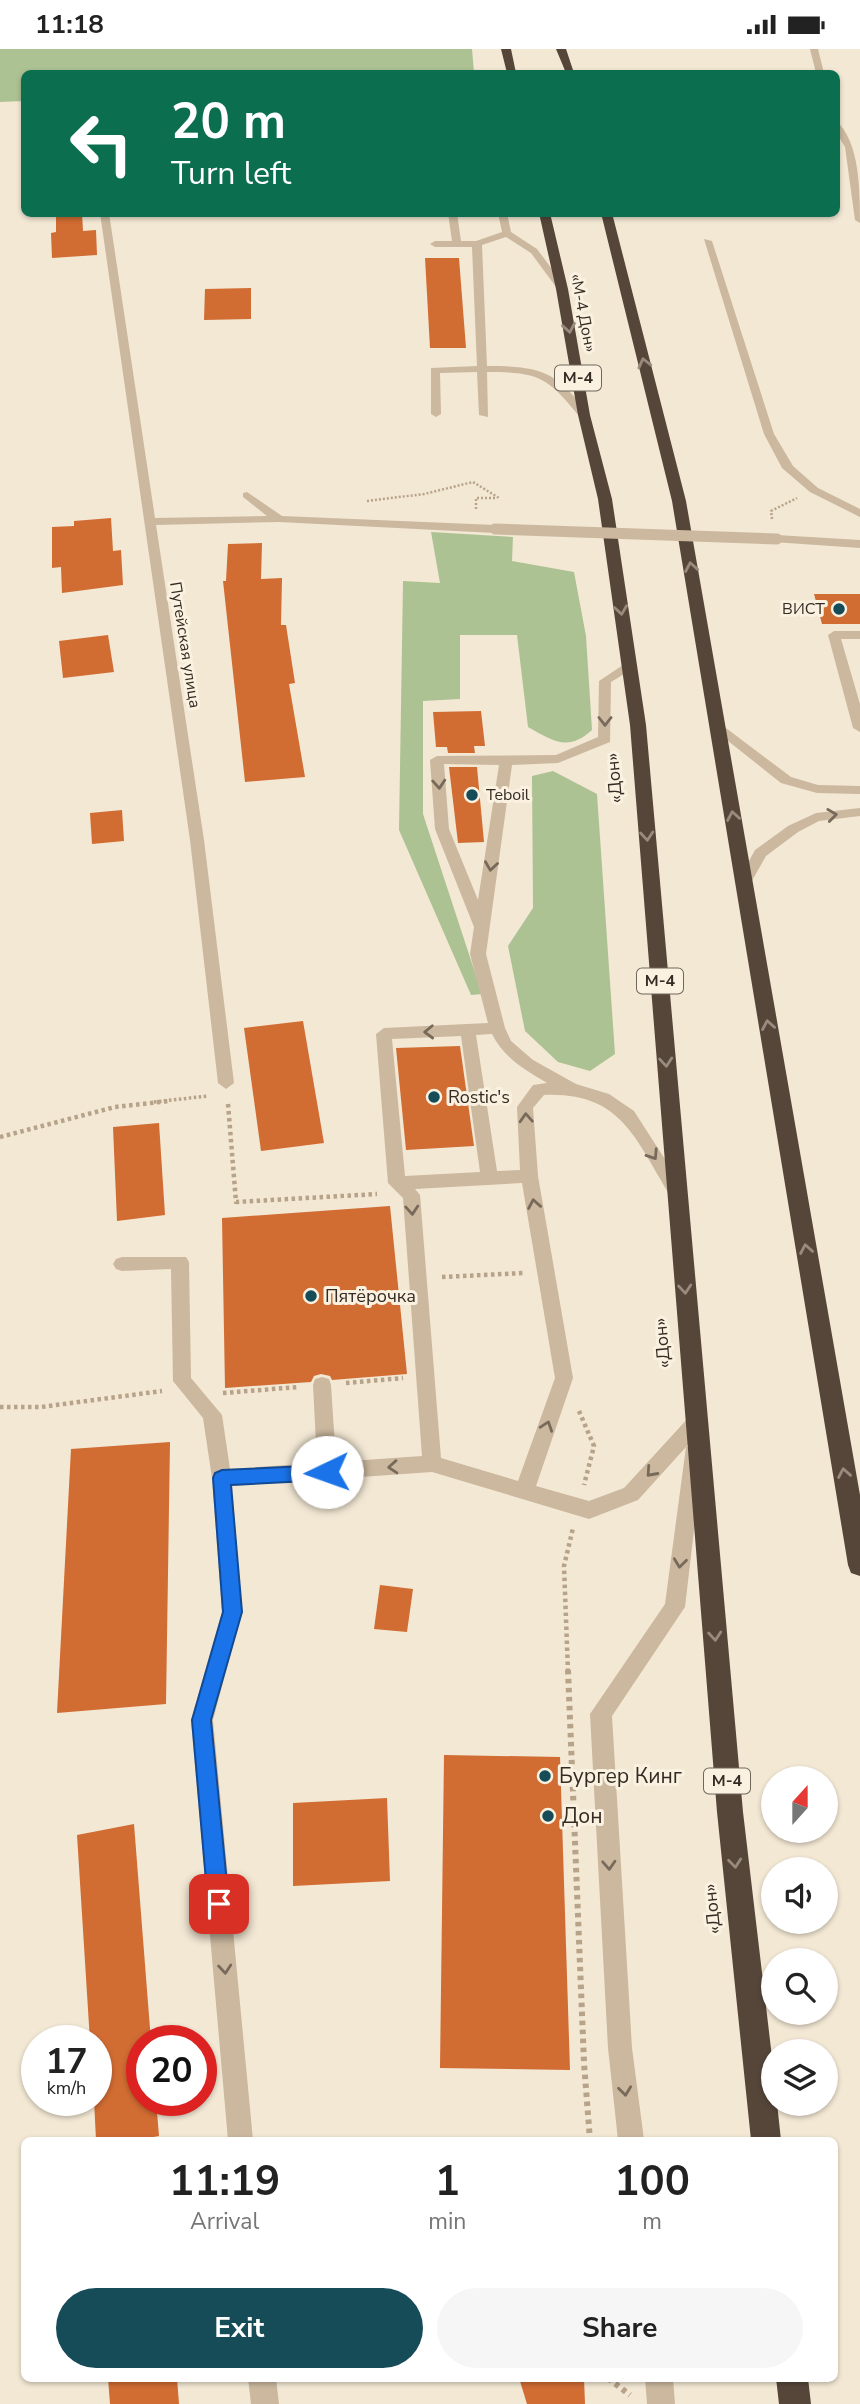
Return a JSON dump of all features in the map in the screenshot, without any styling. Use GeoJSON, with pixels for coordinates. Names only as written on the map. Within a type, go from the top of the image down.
{"type":"FeatureCollection","features":[{"type":"Feature","properties":{"kind":"highway"},"geometry":{"type":"LineString","coordinates":[[506,49],[511,70]]}},
{"type":"Feature","properties":{"kind":"highway"},"geometry":{"type":"LineString","coordinates":[[561,49],[569,70]]}},
{"type":"Feature","properties":{"kind":"highway","name":"«М-4 Дон»"},"geometry":{"type":"LineString","coordinates":[[545,217],[562,289],[584,415],[605,499],[611,542]]}},
{"type":"Feature","properties":{"kind":"highway"},"geometry":{"type":"LineString","coordinates":[[607,217],[680,501],[860,1565]]}},
{"type":"Feature","properties":{"kind":"highway","name":"«Дон»"},"geometry":{"type":"LineString","coordinates":[[611,542],[638,725],[730,1812],[766,2137]]}},
{"type":"Feature","properties":{"kind":"highway"},"geometry":{"type":"LineString","coordinates":[[792,2382],[795,2404]]}},
{"type":"Feature","properties":{"kind":"street"},"geometry":{"type":"LineString","coordinates":[[814,49],[819,70]]}},
{"type":"Feature","properties":{"kind":"street"},"geometry":{"type":"LineString","coordinates":[[840,130],[849,147],[860,220]]}},
{"type":"Feature","properties":{"kind":"street"},"geometry":{"type":"LineString","coordinates":[[849,147],[860,148]]}},
{"type":"Feature","properties":{"kind":"street","name":"Путейская улица"},"geometry":{"type":"LineString","coordinates":[[105,217],[197,840],[226,1083]]}},
{"type":"Feature","properties":{"kind":"street"},"geometry":{"type":"LineString","coordinates":[[453,217],[457,244]]}},
{"type":"Feature","properties":{"kind":"street"},"geometry":{"type":"LineString","coordinates":[[503,217],[507,233],[534,250],[562,289]]}},
{"type":"Feature","properties":{"kind":"street"},"geometry":{"type":"LineString","coordinates":[[435,244],[477,244],[507,233]]}},
{"type":"Feature","properties":{"kind":"street"},"geometry":{"type":"LineString","coordinates":[[707,241],[769,435],[788,468],[814,490],[860,514]]}},
{"type":"Feature","properties":{"kind":"street"},"geometry":{"type":"LineString","coordinates":[[477,244],[484,415]]}},
{"type":"Feature","properties":{"kind":"street"},"geometry":{"type":"LineString","coordinates":[[436,414],[435,370],[482,370],[526,372],[549,377],[584,415]]}},
{"type":"Feature","properties":{"kind":"street"},"geometry":{"type":"LineString","coordinates":[[247,495],[279,519]]}},
{"type":"Feature","properties":{"kind":"street"},"geometry":{"type":"LineString","coordinates":[[148,522],[279,519],[860,544]]}},
{"type":"Feature","properties":{"kind":"street"},"geometry":{"type":"LineString","coordinates":[[860,635],[834,635],[860,728]]}},
{"type":"Feature","properties":{"kind":"street"},"geometry":{"type":"LineString","coordinates":[[482,925],[442,829],[437,760],[558,759],[605,739],[605,681],[629,665]]}},
{"type":"Feature","properties":{"kind":"street"},"geometry":{"type":"LineString","coordinates":[[718,726],[786,781],[817,789],[860,790]]}},
{"type":"Feature","properties":{"kind":"street"},"geometry":{"type":"LineString","coordinates":[[506,761],[478,954],[497,1028],[505,1044],[527,1064],[570,1088],[603,1098],[628,1115],[677,1192]]}},
{"type":"Feature","properties":{"kind":"street"},"geometry":{"type":"LineString","coordinates":[[744,883],[760,853],[793,829],[817,817],[860,812]]}},
{"type":"Feature","properties":{"kind":"street"},"geometry":{"type":"LineString","coordinates":[[392,1188],[384,1034],[497,1028]]}},
{"type":"Feature","properties":{"kind":"street"},"geometry":{"type":"LineString","coordinates":[[468,1031],[490,1178]]}},
{"type":"Feature","properties":{"kind":"street"},"geometry":{"type":"LineString","coordinates":[[525,1490],[564,1378],[529,1177],[525,1107],[540,1089],[570,1088]]}},
{"type":"Feature","properties":{"kind":"street"},"geometry":{"type":"LineString","coordinates":[[392,1188],[490,1178],[529,1177]]}},
{"type":"Feature","properties":{"kind":"street"},"geometry":{"type":"LineString","coordinates":[[392,1188],[411,1195],[432,1464]]}},
{"type":"Feature","properties":{"kind":"street"},"geometry":{"type":"LineString","coordinates":[[122,1264],[180,1262],[182,1381],[212,1415],[222,1478],[232,1612],[202,1720],[240,2137]]}},
{"type":"Feature","properties":{"kind":"street"},"geometry":{"type":"LineString","coordinates":[[322,1385],[327,1472]]}},
{"type":"Feature","properties":{"kind":"street"},"geometry":{"type":"LineString","coordinates":[[222,1478],[432,1464],[589,1510],[631,1494],[697,1422]]}},
{"type":"Feature","properties":{"kind":"street"},"geometry":{"type":"LineString","coordinates":[[631,2137],[620,2048],[601,1714],[675,1607],[697,1422]]}},
{"type":"Feature","properties":{"kind":"street"},"geometry":{"type":"LineString","coordinates":[[262,2382],[265,2404]]}},
{"type":"Feature","properties":{"kind":"street"},"geometry":{"type":"LineString","coordinates":[[659,2382],[661,2404]]}},
{"type":"Feature","properties":{"kind":"path"},"geometry":{"type":"LineString","coordinates":[[353,523],[365,502],[425,494],[473,482],[499,498],[476,498],[476,521]]}},
{"type":"Feature","properties":{"kind":"path"},"geometry":{"type":"LineString","coordinates":[[0,1137],[115,1107],[206,1097],[226,1083]]}},
{"type":"Feature","properties":{"kind":"path"},"geometry":{"type":"LineString","coordinates":[[226,1083],[236,1202],[392,1188]]}},
{"type":"Feature","properties":{"kind":"path"},"geometry":{"type":"LineString","coordinates":[[417,1278],[546,1272]]}},
{"type":"Feature","properties":{"kind":"path"},"geometry":{"type":"LineString","coordinates":[[0,1407],[41,1407],[169,1390],[215,1394],[413,1377]]}},
{"type":"Feature","properties":{"kind":"path"},"geometry":{"type":"LineString","coordinates":[[613,2382],[634,2397]]}},
{"type":"Feature","properties":{"kind":"green space"},"geometry":{"type":"Polygon","coordinates":[[[0,49],[472,49],[474,70],[21,70],[21,101],[0,102],[0,49]]]}},
{"type":"Feature","properties":{"kind":"green space"},"geometry":{"type":"Polygon","coordinates":[[[431,532],[513,537],[512,561],[574,572],[586,636],[592,730],[575,741],[553,740],[528,727],[517,635],[460,635],[460,699],[423,701],[423,814],[482,994],[471,995],[399,830],[403,581],[440,583],[431,532]]]}},
{"type":"Feature","properties":{"kind":"green space"},"geometry":{"type":"Polygon","coordinates":[[[553,771],[597,794],[615,1054],[590,1071],[558,1062],[525,1031],[508,946],[533,908],[532,776],[553,771]]]}},
{"type":"Feature","properties":{"kind":"building"},"geometry":{"type":"Polygon","coordinates":[[[56,217],[82,217],[83,231],[96,230],[97,255],[52,258],[51,233],[56,232],[56,217]]]}},
{"type":"Feature","properties":{"kind":"building"},"geometry":{"type":"Polygon","coordinates":[[[425,258],[459,258],[466,348],[430,348],[425,258]]]}},
{"type":"Feature","properties":{"kind":"building"},"geometry":{"type":"Polygon","coordinates":[[[251,288],[251,319],[204,320],[205,289],[251,288]]]}},
{"type":"Feature","properties":{"kind":"building"},"geometry":{"type":"Polygon","coordinates":[[[111,518],[113,551],[121,550],[123,585],[62,593],[61,567],[52,568],[52,527],[74,526],[74,521],[111,518]]]}},
{"type":"Feature","properties":{"kind":"building"},"geometry":{"type":"Polygon","coordinates":[[[262,543],[261,579],[282,578],[281,625],[286,625],[295,683],[289,684],[305,777],[245,782],[223,581],[226,581],[228,544],[262,543]]]}},
{"type":"Feature","properties":{"kind":"building","name":"ВИСТ"},"geometry":{"type":"Polygon","coordinates":[[[814,594],[860,594],[860,624],[822,624],[814,594]]]}},
{"type":"Feature","properties":{"kind":"building"},"geometry":{"type":"Polygon","coordinates":[[[108,635],[114,672],[63,678],[59,641],[108,635]]]}},
{"type":"Feature","properties":{"kind":"building"},"geometry":{"type":"Polygon","coordinates":[[[481,711],[485,746],[474,746],[475,753],[448,753],[447,747],[436,747],[433,712],[481,711]]]}},
{"type":"Feature","properties":{"kind":"building"},"geometry":{"type":"Polygon","coordinates":[[[449,767],[477,767],[484,842],[458,843],[449,767]]]}},
{"type":"Feature","properties":{"kind":"building"},"geometry":{"type":"Polygon","coordinates":[[[122,810],[124,841],[92,844],[90,813],[122,810]]]}},
{"type":"Feature","properties":{"kind":"building"},"geometry":{"type":"Polygon","coordinates":[[[303,1021],[324,1143],[261,1151],[244,1028],[303,1021]]]}},
{"type":"Feature","properties":{"kind":"building","name":"Rostic's"},"geometry":{"type":"Polygon","coordinates":[[[460,1046],[474,1146],[406,1150],[396,1048],[460,1046]]]}},
{"type":"Feature","properties":{"kind":"building"},"geometry":{"type":"Polygon","coordinates":[[[159,1123],[165,1215],[117,1221],[113,1127],[159,1123]]]}},
{"type":"Feature","properties":{"kind":"building","name":"Пятёрочка"},"geometry":{"type":"Polygon","coordinates":[[[390,1206],[407,1374],[332,1380],[330,1376],[321,1374],[314,1376],[311,1382],[225,1388],[222,1218],[390,1206]]]}},
{"type":"Feature","properties":{"kind":"building"},"geometry":{"type":"Polygon","coordinates":[[[170,1442],[166,1704],[57,1713],[71,1449],[170,1442]]]}},
{"type":"Feature","properties":{"kind":"building"},"geometry":{"type":"Polygon","coordinates":[[[380,1585],[413,1589],[407,1632],[374,1629],[380,1585]]]}},
{"type":"Feature","properties":{"kind":"building"},"geometry":{"type":"Polygon","coordinates":[[[444,1755],[560,1757],[570,2070],[440,2068],[444,1755]]]}},
{"type":"Feature","properties":{"kind":"building"},"geometry":{"type":"Polygon","coordinates":[[[387,1798],[390,1881],[293,1886],[293,1803],[387,1798]]]}},
{"type":"Feature","properties":{"kind":"building"},"geometry":{"type":"Polygon","coordinates":[[[134,1824],[150,2025],[126,2025],[126,2116],[157,2116],[159,2136],[96,2137],[95,2116],[112,2116],[112,2025],[89,2025],[77,1835],[134,1824]]]}},
{"type":"Feature","properties":{"kind":"building"},"geometry":{"type":"Polygon","coordinates":[[[108,2382],[177,2382],[179,2404],[110,2404],[108,2382]]]}},
{"type":"Feature","properties":{"kind":"building"},"geometry":{"type":"Polygon","coordinates":[[[520,2382],[584,2382],[585,2404],[527,2404],[520,2382]]]}},
{"type":"Feature","properties":{"kind":"place","name":"ВИСТ"},"geometry":{"type":"Point","coordinates":[839,609]}},
{"type":"Feature","properties":{"kind":"place","name":"Teboil"},"geometry":{"type":"Point","coordinates":[472,795]}},
{"type":"Feature","properties":{"kind":"place","name":"Rostic's"},"geometry":{"type":"Point","coordinates":[434,1097]}},
{"type":"Feature","properties":{"kind":"place","name":"Пятёрочка"},"geometry":{"type":"Point","coordinates":[311,1296]}},
{"type":"Feature","properties":{"kind":"place","name":"Бургер Кинг"},"geometry":{"type":"Point","coordinates":[545,1776]}},
{"type":"Feature","properties":{"kind":"place","name":"Дон"},"geometry":{"type":"Point","coordinates":[548,1816]}},
{"type":"Feature","properties":{"kind":"route"},"geometry":{"type":"LineString","coordinates":[[219,1904],[202,1720],[232,1612],[222,1478],[327,1472]]}}]}
